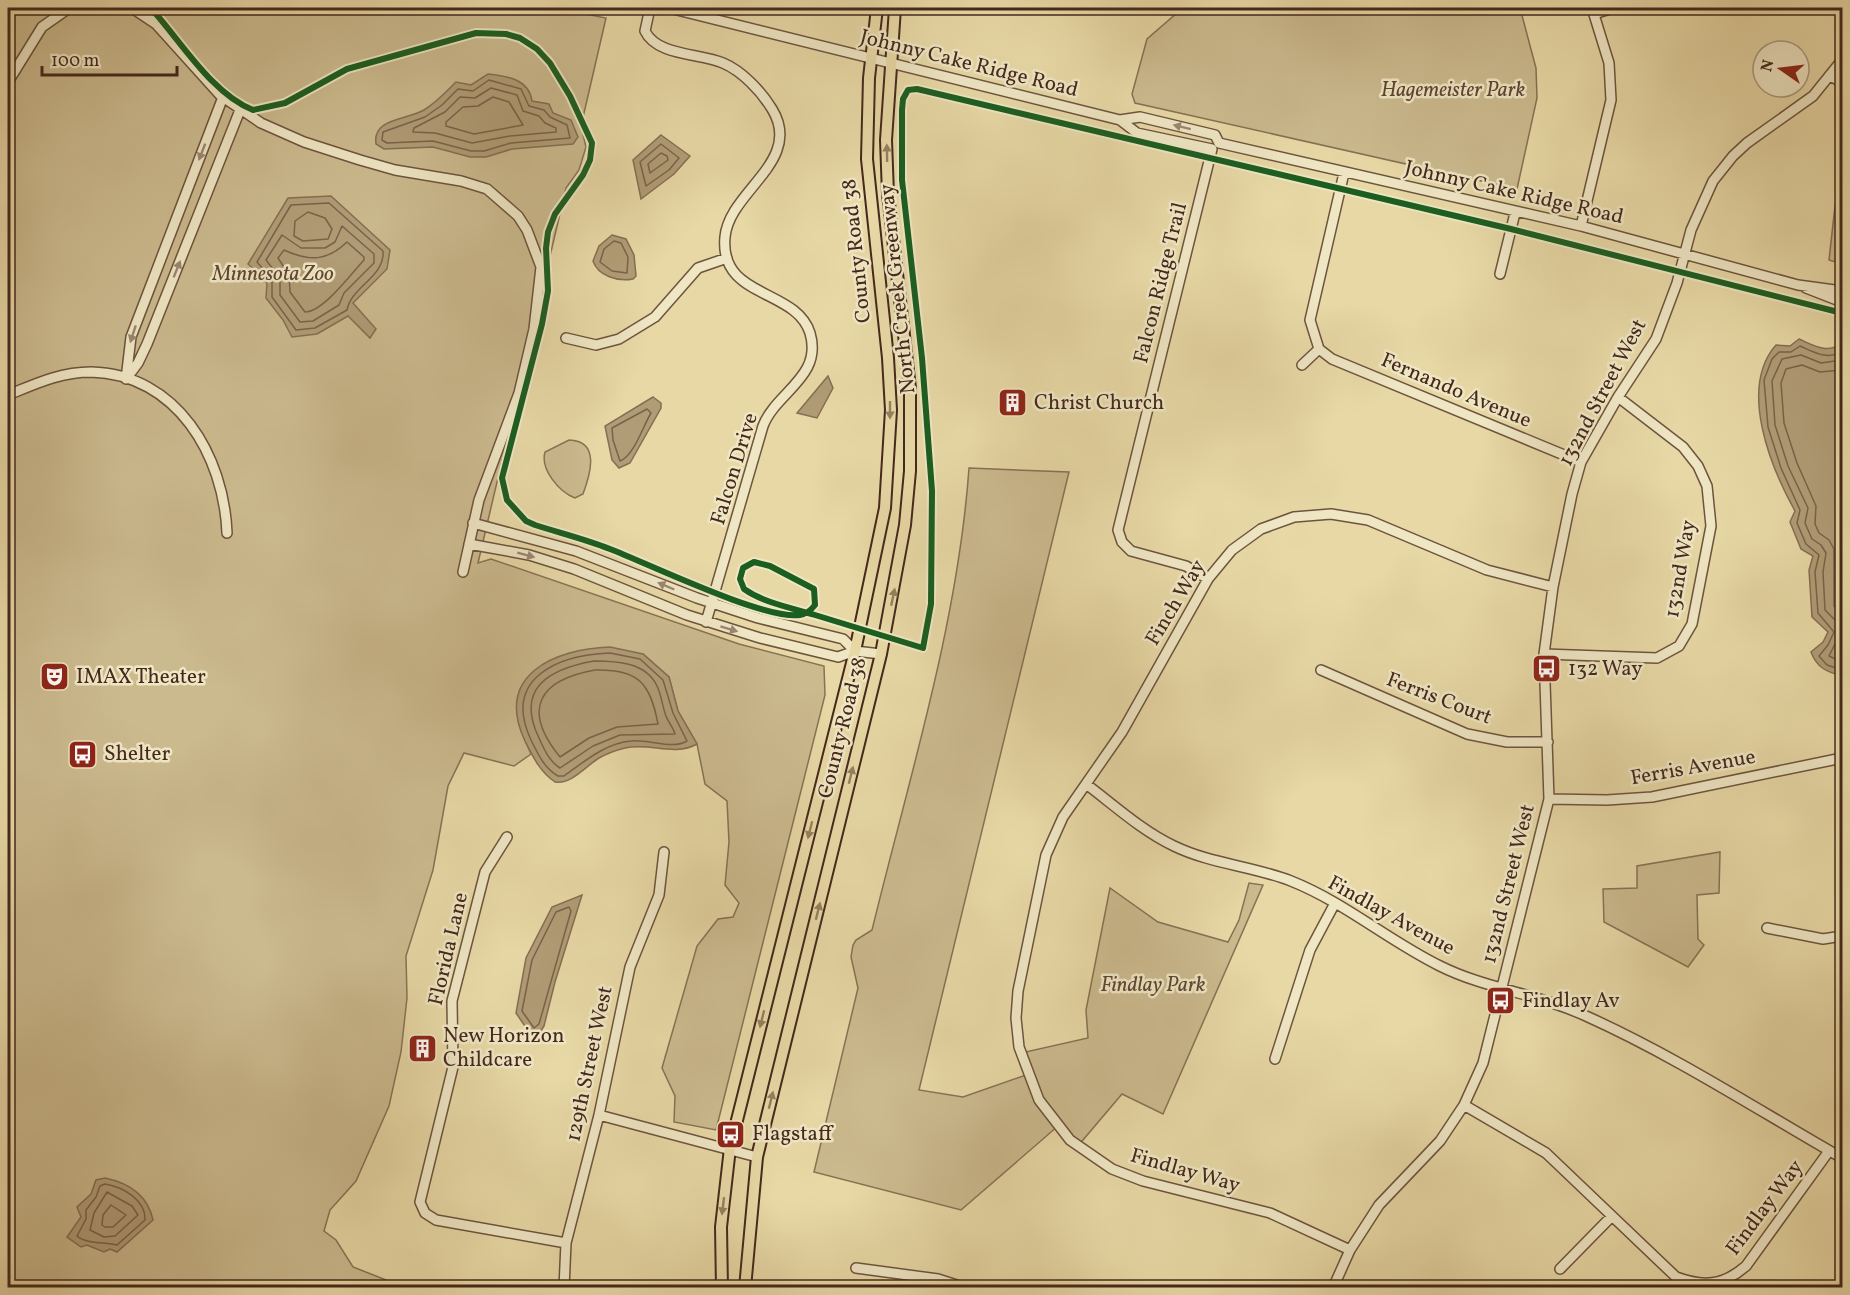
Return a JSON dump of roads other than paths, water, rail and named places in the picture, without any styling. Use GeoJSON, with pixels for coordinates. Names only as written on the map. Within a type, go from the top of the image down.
{"type":"FeatureCollection","features":[{"type":"Feature","properties":{"kind":"main road","name":"County Road 38"},"geometry":{"type":"LineString","coordinates":[[722,1287],[721,1227],[730,1148],[871,585],[885,508],[891,410],[888,358],[867,159],[877,8]]}},
{"type":"Feature","properties":{"kind":"main road","name":"County Road 38"},"geometry":{"type":"LineString","coordinates":[[745,1287],[757,1157],[881,654],[899,568],[910,471],[910,388],[888,194],[886,140],[895,8]]}},
{"type":"Feature","properties":{"kind":"street"},"geometry":{"type":"LineString","coordinates":[[8,82],[42,27],[69,8]]}},
{"type":"Feature","properties":{"kind":"street"},"geometry":{"type":"LineString","coordinates":[[132,8],[156,24],[223,97],[240,110],[275,130],[343,155],[395,170],[444,177],[487,189],[518,216],[527,230],[541,267],[534,329],[519,393],[479,500],[463,572]]}},
{"type":"Feature","properties":{"kind":"street"},"geometry":{"type":"LineString","coordinates":[[567,338],[596,345],[619,339],[655,317],[698,268],[727,258],[725,237],[733,211],[768,169],[776,155],[779,140],[776,118],[760,95],[731,67],[653,43],[645,31],[650,8]]}},
{"type":"Feature","properties":{"kind":"street","name":"Johnny Cake Ridge Road"},"geometry":{"type":"LineString","coordinates":[[669,8],[1120,120]]}},
{"type":"Feature","properties":{"kind":"street"},"geometry":{"type":"LineString","coordinates":[[1581,226],[1611,100],[1609,63],[1593,11],[1613,8]]}},
{"type":"Feature","properties":{"kind":"street","name":"132nd Street West"},"geometry":{"type":"LineString","coordinates":[[1333,1287],[1350,1250],[1379,1205],[1440,1141],[1464,1105],[1483,1063],[1549,799],[1544,654],[1554,587],[1572,494],[1581,462],[1618,397],[1656,339],[1677,283],[1684,253],[1705,195],[1727,162],[1747,143],[1813,96],[1832,76],[1842,60]]}},
{"type":"Feature","properties":{"kind":"street"},"geometry":{"type":"LineString","coordinates":[[1832,76],[1842,83]]}},
{"type":"Feature","properties":{"kind":"street"},"geometry":{"type":"LineString","coordinates":[[126,379],[131,337],[223,97]]}},
{"type":"Feature","properties":{"kind":"street"},"geometry":{"type":"LineString","coordinates":[[126,379],[138,363],[147,344],[240,110]]}},
{"type":"Feature","properties":{"kind":"street"},"geometry":{"type":"LineString","coordinates":[[1140,117],[1215,135],[1216,146],[1137,133],[1120,120],[1140,117]]}},
{"type":"Feature","properties":{"kind":"street","name":"Johnny Cake Ridge Road"},"geometry":{"type":"LineString","coordinates":[[1216,146],[1581,226],[1798,285],[1842,302]]}},
{"type":"Feature","properties":{"kind":"street","name":"Falcon Ridge Trail"},"geometry":{"type":"LineString","coordinates":[[1208,579],[1186,566],[1131,551],[1122,542],[1118,530],[1216,146]]}},
{"type":"Feature","properties":{"kind":"street"},"geometry":{"type":"LineString","coordinates":[[1302,365],[1319,349],[1310,320],[1344,173]]}},
{"type":"Feature","properties":{"kind":"street"},"geometry":{"type":"LineString","coordinates":[[1500,274],[1515,213]]}},
{"type":"Feature","properties":{"kind":"street","name":"Falcon Drive"},"geometry":{"type":"LineString","coordinates":[[706,622],[763,426],[773,409],[804,376],[812,353],[809,331],[801,317],[790,307],[747,285],[732,268],[727,258]]}},
{"type":"Feature","properties":{"kind":"street","name":"Johnny Cake Ridge Road"},"geometry":{"type":"LineString","coordinates":[[1798,285],[1842,291]]}},
{"type":"Feature","properties":{"kind":"street","name":"Fernando Avenue"},"geometry":{"type":"LineString","coordinates":[[1319,349],[1332,359],[1581,462]]}},
{"type":"Feature","properties":{"kind":"street"},"geometry":{"type":"LineString","coordinates":[[8,395],[45,379],[92,372],[126,379],[164,398],[187,418],[199,434],[214,465],[221,486],[226,533]]}},
{"type":"Feature","properties":{"kind":"street","name":"132nd Way"},"geometry":{"type":"LineString","coordinates":[[1544,654],[1657,658],[1679,646],[1692,624],[1711,526],[1707,486],[1698,466],[1683,447],[1618,397]]}},
{"type":"Feature","properties":{"kind":"street","name":"Finch Way"},"geometry":{"type":"LineString","coordinates":[[1086,784],[1122,732],[1208,579],[1232,550],[1261,530],[1294,517],[1331,514],[1368,520],[1487,570],[1554,587]]}},
{"type":"Feature","properties":{"kind":"street"},"geometry":{"type":"LineString","coordinates":[[473,523],[576,551],[712,603],[758,618],[843,639],[855,651]]}},
{"type":"Feature","properties":{"kind":"street"},"geometry":{"type":"LineString","coordinates":[[469,544],[529,555],[574,569],[706,622],[838,657],[855,651],[881,654]]}},
{"type":"Feature","properties":{"kind":"street","name":"Ferris Court"},"geometry":{"type":"LineString","coordinates":[[1321,670],[1467,734],[1507,742],[1548,742]]}},
{"type":"Feature","properties":{"kind":"street","name":"Ferris Avenue"},"geometry":{"type":"LineString","coordinates":[[1549,799],[1607,800],[1652,797],[1842,758]]}},
{"type":"Feature","properties":{"kind":"street","name":"Findlay Avenue"},"geometry":{"type":"LineString","coordinates":[[1086,784],[1144,829],[1173,846],[1202,857],[1290,881],[1335,903],[1440,966],[1467,978],[1547,1000],[1587,1016],[1713,1081],[1842,1158]]}},
{"type":"Feature","properties":{"kind":"street","name":"Findlay Way"},"geometry":{"type":"LineString","coordinates":[[1086,784],[1063,817],[1046,855],[1018,991],[1016,1018],[1019,1047],[1039,1100],[1070,1140],[1112,1169],[1143,1180],[1270,1213],[1350,1250]]}},
{"type":"Feature","properties":{"kind":"street","name":"Florida Lane"},"geometry":{"type":"LineString","coordinates":[[507,837],[485,872],[452,1001],[453,1067],[420,1202],[425,1213],[436,1220],[566,1244]]}},
{"type":"Feature","properties":{"kind":"street","name":"129th Street West"},"geometry":{"type":"LineString","coordinates":[[564,1287],[566,1244],[599,1115],[630,967],[659,895],[664,852]]}},
{"type":"Feature","properties":{"kind":"street"},"geometry":{"type":"LineString","coordinates":[[1275,1059],[1310,950],[1335,903]]}},
{"type":"Feature","properties":{"kind":"street"},"geometry":{"type":"LineString","coordinates":[[1767,928],[1823,939],[1842,936]]}},
{"type":"Feature","properties":{"kind":"street","name":"Findlay Way"},"geometry":{"type":"LineString","coordinates":[[1464,1105],[1546,1153],[1676,1277],[1697,1284],[1720,1283],[1734,1276],[1746,1266],[1829,1151]]}},
{"type":"Feature","properties":{"kind":"street"},"geometry":{"type":"LineString","coordinates":[[599,1115],[757,1157]]}},
{"type":"Feature","properties":{"kind":"street"},"geometry":{"type":"LineString","coordinates":[[1560,1269],[1612,1216]]}},
{"type":"Feature","properties":{"kind":"street"},"geometry":{"type":"LineString","coordinates":[[855,1268],[938,1279],[966,1287]]}},
{"type":"Feature","properties":{"kind":"water"},"geometry":{"type":"Polygon","coordinates":[[[488,74],[522,83],[527,88],[532,101],[549,104],[553,113],[571,120],[578,137],[573,144],[512,149],[486,157],[470,157],[433,147],[384,149],[376,144],[376,135],[385,124],[424,110],[456,82],[471,85],[488,74]]]}},
{"type":"Feature","properties":{"kind":"water"},"geometry":{"type":"Polygon","coordinates":[[[661,135],[690,156],[674,174],[641,199],[633,160],[661,135]]]}},
{"type":"Feature","properties":{"kind":"water"},"geometry":{"type":"Polygon","coordinates":[[[331,196],[390,250],[387,269],[353,303],[376,329],[370,338],[348,316],[317,334],[292,337],[283,320],[266,298],[267,283],[248,264],[288,198],[331,196]]]}},
{"type":"Feature","properties":{"kind":"water"},"geometry":{"type":"Polygon","coordinates":[[[612,235],[626,239],[634,255],[636,276],[633,279],[621,280],[609,277],[599,271],[593,261],[599,246],[612,235]]]}},
{"type":"Feature","properties":{"kind":"water"},"geometry":{"type":"Polygon","coordinates":[[[1799,339],[1826,348],[1842,343],[1842,676],[1823,668],[1816,662],[1811,652],[1823,642],[1828,632],[1812,617],[1809,570],[1813,556],[1801,549],[1790,522],[1795,511],[1768,451],[1759,405],[1760,383],[1765,363],[1776,345],[1790,346],[1799,339]]]}},
{"type":"Feature","properties":{"kind":"water"},"geometry":{"type":"Polygon","coordinates":[[[828,376],[833,388],[817,418],[797,413],[828,376]]]}},
{"type":"Feature","properties":{"kind":"water"},"geometry":{"type":"Polygon","coordinates":[[[653,397],[661,403],[661,408],[630,463],[619,468],[612,460],[605,426],[653,397]]]}},
{"type":"Feature","properties":{"kind":"water"},"geometry":{"type":"Polygon","coordinates":[[[610,647],[643,654],[669,677],[678,711],[697,744],[680,749],[625,748],[599,758],[567,781],[555,782],[541,769],[525,741],[517,718],[517,699],[524,683],[535,670],[550,660],[569,653],[610,647]]]}},
{"type":"Feature","properties":{"kind":"water"},"geometry":{"type":"Polygon","coordinates":[[[582,895],[544,1026],[535,1041],[516,1013],[526,958],[552,907],[582,895]]]}},
{"type":"Feature","properties":{"kind":"water"},"geometry":{"type":"Polygon","coordinates":[[[105,1178],[122,1183],[142,1197],[153,1220],[117,1252],[110,1249],[104,1252],[87,1245],[81,1247],[67,1237],[81,1217],[77,1207],[91,1194],[96,1180],[105,1178]]]}},
{"type":"Feature","properties":{"kind":"place","name":"Christ Church"},"geometry":{"type":"Point","coordinates":[1013,403]}},
{"type":"Feature","properties":{"kind":"place","name":"132 Way"},"geometry":{"type":"Point","coordinates":[1547,669]}},
{"type":"Feature","properties":{"kind":"place","name":"IMAX Theater"},"geometry":{"type":"Point","coordinates":[55,677]}},
{"type":"Feature","properties":{"kind":"place","name":"Shelter"},"geometry":{"type":"Point","coordinates":[83,754]}},
{"type":"Feature","properties":{"kind":"place","name":"Findlay Av"},"geometry":{"type":"Point","coordinates":[1501,1001]}},
{"type":"Feature","properties":{"kind":"place","name":"New Horizon Childcare"},"geometry":{"type":"Point","coordinates":[422,1048]}},
{"type":"Feature","properties":{"kind":"place","name":"Flagstaff"},"geometry":{"type":"Point","coordinates":[731,1134]}},
{"type":"Feature","properties":{"kind":"park label","name":"Hagemeister Park"},"geometry":{"type":"Point","coordinates":[1453,90]}},
{"type":"Feature","properties":{"kind":"park label","name":"Minnesota Zoo"},"geometry":{"type":"Point","coordinates":[273,274]}},
{"type":"Feature","properties":{"kind":"park label","name":"Findlay Park"},"geometry":{"type":"Point","coordinates":[1153,985]}}]}
